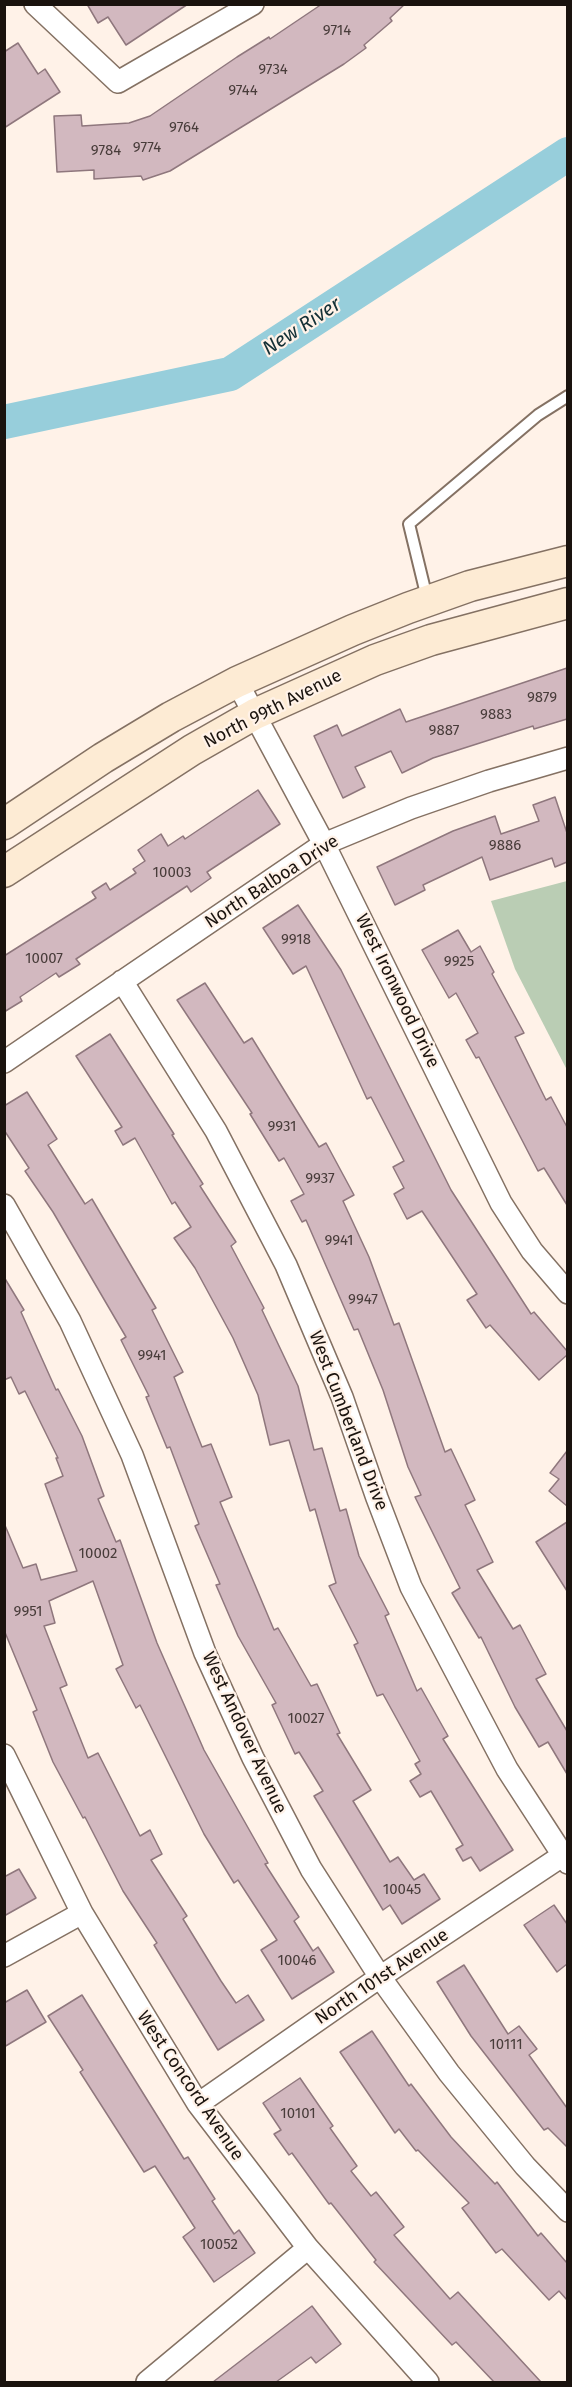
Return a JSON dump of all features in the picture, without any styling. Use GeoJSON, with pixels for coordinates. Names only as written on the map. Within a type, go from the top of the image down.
{"type":"FeatureCollection","features":[{"type":"Feature","properties":{"kind":"main road","name":"North 99th Avenue"},"geometry":{"type":"LineString","coordinates":[[4,824],[103,758],[171,717],[237,682],[353,630],[428,601],[470,586],[567,561]]}},
{"type":"Feature","properties":{"kind":"main road","name":"North 99th Avenue"},"geometry":{"type":"LineString","coordinates":[[4,872],[174,761],[255,714],[386,656],[431,640],[567,603]]}},
{"type":"Feature","properties":{"kind":"street"},"geometry":{"type":"LineString","coordinates":[[35,4],[118,82],[254,4]]}},
{"type":"Feature","properties":{"kind":"street","name":"West Ironwood Drive"},"geometry":{"type":"LineString","coordinates":[[237,682],[324,844],[501,1203],[531,1251],[567,1293]]}},
{"type":"Feature","properties":{"kind":"street","name":"North Balboa Drive"},"geometry":{"type":"LineString","coordinates":[[4,1062],[324,844],[411,808],[489,781],[567,758]]}},
{"type":"Feature","properties":{"kind":"street","name":"West Cumberland Drive"},"geometry":{"type":"LineString","coordinates":[[122,981],[216,1131],[286,1265],[342,1397],[376,1498],[411,1587],[507,1769],[566,1857]]}},
{"type":"Feature","properties":{"kind":"street","name":"West Andover Avenue"},"geometry":{"type":"LineString","coordinates":[[4,1205],[70,1321],[132,1455],[205,1653],[253,1758],[311,1869],[380,1977],[449,2073],[525,2166],[567,2211]]}},
{"type":"Feature","properties":{"kind":"street","name":"West Concord Avenue"},"geometry":{"type":"LineString","coordinates":[[4,1755],[82,1913],[198,2104],[308,2248],[428,2382]]}},
{"type":"Feature","properties":{"kind":"street","name":"North 101st Avenue"},"geometry":{"type":"LineString","coordinates":[[198,2104],[380,1977],[566,1857]]}},
{"type":"Feature","properties":{"kind":"street"},"geometry":{"type":"LineString","coordinates":[[4,1956],[82,1913]]}},
{"type":"Feature","properties":{"kind":"street"},"geometry":{"type":"LineString","coordinates":[[147,2382],[308,2248]]}},
{"type":"Feature","properties":{"kind":"lane"},"geometry":{"type":"LineString","coordinates":[[428,601],[409,524],[538,415],[567,396]]}},
{"type":"Feature","properties":{"kind":"green space"},"geometry":{"type":"Polygon","coordinates":[[[568,881],[567,1070],[515,969],[491,901],[568,881]]]}},
{"type":"Feature","properties":{"kind":"building"},"geometry":{"type":"Polygon","coordinates":[[[87,4],[188,4],[126,45],[108,17],[98,23],[87,4]]]}},
{"type":"Feature","properties":{"kind":"building"},"geometry":{"type":"Polygon","coordinates":[[[322,4],[405,4],[390,18],[392,21],[364,45],[366,48],[344,64],[170,171],[143,180],[141,176],[94,179],[94,170],[57,172],[54,116],[81,115],[82,126],[129,123],[150,116],[237,57],[269,37],[270,39],[322,4]]]}},
{"type":"Feature","properties":{"kind":"building"},"geometry":{"type":"Polygon","coordinates":[[[18,43],[38,74],[45,69],[60,92],[4,128],[4,52],[18,43]]]}},
{"type":"Feature","properties":{"kind":"building"},"geometry":{"type":"Polygon","coordinates":[[[567,668],[567,719],[534,729],[533,726],[433,758],[402,773],[391,751],[355,767],[365,787],[343,798],[314,736],[337,725],[342,736],[400,709],[406,722],[567,668]]]}},
{"type":"Feature","properties":{"kind":"building"},"geometry":{"type":"Polygon","coordinates":[[[258,790],[280,824],[207,872],[211,878],[191,892],[187,886],[76,959],[80,964],[59,977],[56,973],[20,997],[22,1001],[4,1012],[4,956],[96,898],[92,892],[106,883],[110,890],[136,873],[133,869],[145,861],[138,850],[161,834],[168,846],[183,836],[185,839],[258,790]]]}},
{"type":"Feature","properties":{"kind":"building"},"geometry":{"type":"Polygon","coordinates":[[[555,797],[567,833],[567,862],[555,867],[552,858],[490,880],[482,857],[423,885],[425,890],[395,905],[377,867],[453,831],[495,816],[501,834],[539,821],[533,805],[555,797]]]}},
{"type":"Feature","properties":{"kind":"building"},"geometry":{"type":"Polygon","coordinates":[[[298,905],[341,970],[451,1190],[531,1314],[534,1312],[567,1351],[567,1355],[539,1380],[490,1325],[486,1328],[467,1300],[477,1294],[422,1211],[407,1219],[394,1194],[404,1188],[393,1167],[404,1161],[371,1097],[367,1099],[306,966],[293,974],[263,928],[298,905]]]}},
{"type":"Feature","properties":{"kind":"building"},"geometry":{"type":"Polygon","coordinates":[[[458,930],[471,952],[480,946],[494,972],[492,974],[524,1033],[515,1037],[546,1100],[551,1097],[567,1127],[567,1205],[544,1168],[538,1171],[479,1057],[476,1058],[466,1040],[478,1033],[456,993],[449,998],[422,950],[458,930]]]}},
{"type":"Feature","properties":{"kind":"building"},"geometry":{"type":"Polygon","coordinates":[[[205,983],[244,1043],[252,1038],[319,1147],[326,1143],[354,1195],[343,1201],[369,1257],[394,1325],[399,1323],[445,1452],[451,1449],[475,1500],[465,1505],[493,1562],[477,1570],[513,1629],[520,1625],[546,1674],[536,1679],[567,1731],[567,1774],[548,1742],[539,1747],[515,1707],[481,1637],[479,1638],[452,1593],[460,1588],[415,1497],[421,1495],[408,1467],[383,1390],[358,1329],[354,1330],[306,1220],[302,1222],[291,1201],[304,1194],[284,1158],[279,1161],[250,1114],[252,1113],[177,1000],[205,983]]]}},
{"type":"Feature","properties":{"kind":"building"},"geometry":{"type":"Polygon","coordinates":[[[110,1034],[174,1134],[172,1135],[203,1184],[200,1186],[236,1242],[231,1246],[264,1308],[262,1310],[298,1386],[314,1450],[322,1448],[340,1511],[346,1509],[359,1556],[389,1614],[385,1616],[417,1691],[421,1688],[448,1736],[443,1739],[513,1850],[480,1871],[471,1857],[463,1861],[456,1849],[463,1845],[431,1791],[420,1797],[410,1781],[421,1774],[415,1764],[420,1761],[383,1694],[377,1696],[354,1645],[358,1643],[329,1586],[336,1583],[315,1509],[310,1511],[289,1440],[270,1445],[258,1395],[233,1338],[195,1268],[174,1238],[191,1227],[175,1202],[172,1204],[135,1138],[123,1145],[115,1131],[122,1127],[76,1056],[110,1034]]]}},
{"type":"Feature","properties":{"kind":"building"},"geometry":{"type":"Polygon","coordinates":[[[27,1092],[57,1139],[48,1145],[85,1204],[92,1199],[156,1308],[152,1310],[183,1372],[174,1377],[202,1447],[211,1444],[232,1497],[220,1502],[274,1630],[278,1628],[311,1686],[317,1684],[340,1733],[337,1734],[371,1790],[353,1801],[390,1862],[398,1857],[414,1880],[424,1874],[440,1899],[402,1924],[390,1905],[383,1910],[314,1796],[323,1791],[299,1752],[295,1754],[272,1705],[276,1703],[238,1636],[216,1585],[220,1584],[195,1526],[199,1524],[170,1447],[167,1448],[146,1397],[149,1396],[121,1340],[126,1337],[53,1212],[25,1171],[29,1168],[4,1130],[4,1106],[27,1092]]]}},
{"type":"Feature","properties":{"kind":"building"},"geometry":{"type":"Polygon","coordinates":[[[4,1277],[24,1310],[21,1312],[56,1390],[58,1389],[82,1436],[104,1496],[98,1499],[116,1542],[120,1540],[157,1643],[204,1750],[268,1863],[265,1864],[299,1917],[294,1921],[313,1951],[318,1947],[334,1972],[292,1999],[261,1950],[277,1940],[238,1880],[234,1883],[204,1834],[140,1705],[136,1708],[116,1669],[123,1665],[93,1581],[49,1601],[55,1623],[44,1626],[67,1685],[60,1688],[88,1758],[98,1753],[140,1836],[150,1830],[162,1854],[151,1860],[187,1916],[183,1919],[221,1981],[236,2003],[248,1995],[264,2020],[218,2050],[154,1945],[157,1943],[123,1891],[85,1817],[83,1818],[53,1762],[33,1712],[37,1710],[4,1630],[4,1523],[23,1568],[36,1564],[41,1580],[77,1571],[45,1484],[63,1476],[56,1458],[58,1458],[25,1391],[19,1394],[11,1377],[4,1380],[4,1277]]]}},
{"type":"Feature","properties":{"kind":"building"},"geometry":{"type":"Polygon","coordinates":[[[567,1451],[567,1506],[549,1491],[559,1479],[550,1473],[567,1451]]]}},
{"type":"Feature","properties":{"kind":"building"},"geometry":{"type":"Polygon","coordinates":[[[567,1522],[567,1591],[536,1542],[567,1522]]]}},
{"type":"Feature","properties":{"kind":"building"},"geometry":{"type":"Polygon","coordinates":[[[19,1869],[36,1898],[4,1916],[4,1877],[19,1869]]]}},
{"type":"Feature","properties":{"kind":"building"},"geometry":{"type":"Polygon","coordinates":[[[554,1905],[567,1924],[567,1964],[557,1972],[524,1925],[554,1905]]]}},
{"type":"Feature","properties":{"kind":"building"},"geometry":{"type":"Polygon","coordinates":[[[464,1965],[508,2034],[519,2026],[537,2049],[529,2055],[567,2108],[567,2147],[548,2128],[544,2130],[471,2036],[437,1982],[464,1965]]]}},
{"type":"Feature","properties":{"kind":"building"},"geometry":{"type":"Polygon","coordinates":[[[27,1990],[46,2022],[4,2047],[4,2003],[27,1990]]]}},
{"type":"Feature","properties":{"kind":"building"},"geometry":{"type":"Polygon","coordinates":[[[82,1995],[184,2159],[188,2157],[215,2199],[212,2201],[234,2234],[239,2230],[255,2253],[214,2282],[183,2237],[195,2228],[155,2166],[144,2172],[80,2072],[83,2070],[48,2016],[82,1995]]]}},
{"type":"Feature","properties":{"kind":"building"},"geometry":{"type":"Polygon","coordinates":[[[372,2031],[409,2086],[411,2084],[451,2137],[495,2184],[497,2182],[538,2236],[541,2233],[567,2263],[567,2300],[559,2291],[549,2300],[502,2249],[496,2253],[462,2208],[469,2203],[418,2150],[416,2151],[399,2129],[395,2133],[340,2052],[372,2031]]]}},
{"type":"Feature","properties":{"kind":"building"},"geometry":{"type":"Polygon","coordinates":[[[300,2078],[333,2126],[330,2128],[357,2166],[351,2171],[371,2196],[376,2192],[404,2227],[394,2235],[450,2299],[458,2292],[541,2382],[494,2382],[456,2342],[452,2345],[374,2262],[376,2260],[331,2203],[329,2204],[292,2153],[289,2155],[274,2134],[281,2130],[263,2103],[300,2078]]]}},
{"type":"Feature","properties":{"kind":"building"},"geometry":{"type":"Polygon","coordinates":[[[312,2306],[341,2344],[316,2363],[311,2357],[276,2382],[213,2382],[312,2306]]]}},
{"type":"Feature","properties":{"kind":"waterway","name":"New River"},"geometry":{"type":"LineString","coordinates":[[4,422],[230,374],[568,154]]}}]}
